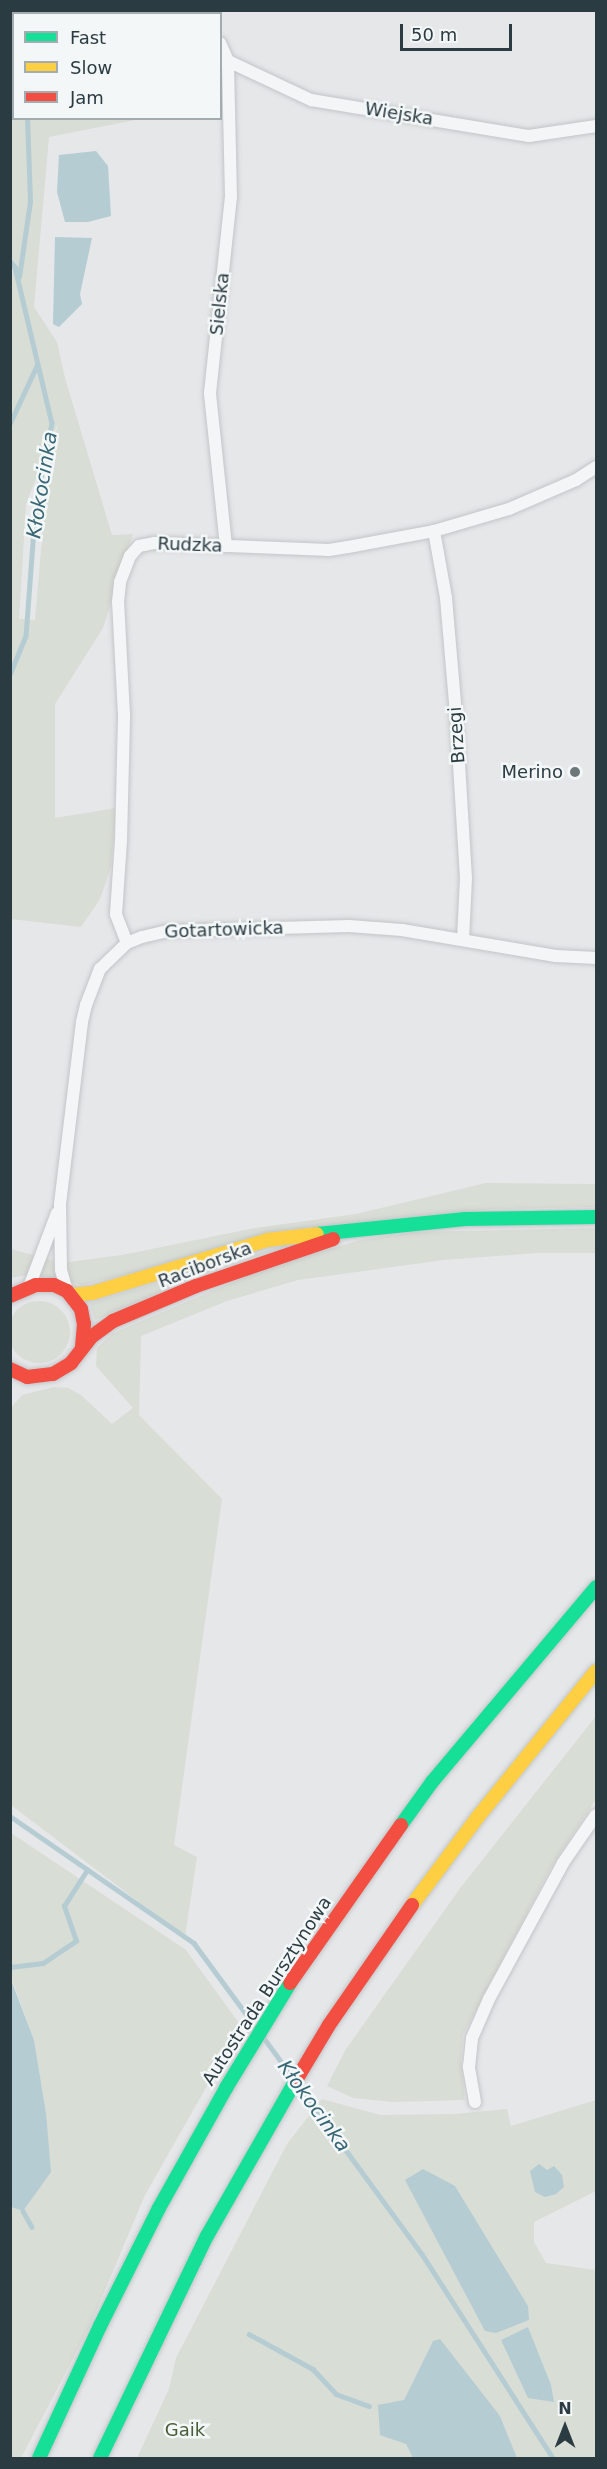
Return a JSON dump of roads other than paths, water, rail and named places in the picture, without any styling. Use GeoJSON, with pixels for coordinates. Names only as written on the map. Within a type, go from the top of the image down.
{"type":"FeatureCollection","features":[{"type":"Feature","properties":{"kind":"main road","name":"Raciborska"},"geometry":{"type":"LineString","coordinates":[[70,1293],[92,1293],[267,1240],[298,1235],[352,1232],[465,1219],[597,1217]]}},
{"type":"Feature","properties":{"kind":"main road","name":"Raciborska"},"geometry":{"type":"LineString","coordinates":[[27,1377],[60,1371],[96,1332],[121,1318],[196,1286],[352,1232]]}},
{"type":"Feature","properties":{"kind":"main road"},"geometry":{"type":"LineString","coordinates":[[10,1296],[29,1287],[46,1284],[70,1293],[79,1302],[83,1317],[81,1350]]}},
{"type":"Feature","properties":{"kind":"main road"},"geometry":{"type":"LineString","coordinates":[[10,1369],[27,1377]]}},
{"type":"Feature","properties":{"kind":"main road"},"geometry":{"type":"LineString","coordinates":[[14,1386],[27,1377]]}},
{"type":"Feature","properties":{"kind":"main road","name":"Autostrada Bursztynowa"},"geometry":{"type":"LineString","coordinates":[[39,2458],[140,2246],[226,2088],[295,1975],[432,1782],[597,1587]]}},
{"type":"Feature","properties":{"kind":"main road"},"geometry":{"type":"LineString","coordinates":[[100,2458],[191,2266],[266,2129],[329,2025],[394,1930],[477,1818],[597,1671]]}},
{"type":"Feature","properties":{"kind":"street"},"geometry":{"type":"LineString","coordinates":[[222,48],[228,61]]}},
{"type":"Feature","properties":{"kind":"street","name":"Wiejska"},"geometry":{"type":"LineString","coordinates":[[228,61],[311,100],[529,136],[597,126]]}},
{"type":"Feature","properties":{"kind":"street","name":"Sielska"},"geometry":{"type":"LineString","coordinates":[[226,546],[210,393],[231,197],[228,61]]}},
{"type":"Feature","properties":{"kind":"street","name":"Rudzka"},"geometry":{"type":"LineString","coordinates":[[127,943],[116,914],[122,841],[124,715],[118,619],[120,582],[129,556],[139,546],[146,543],[328,550],[434,531],[509,509],[576,480],[597,467]]}},
{"type":"Feature","properties":{"kind":"street","name":"Brzegi"},"geometry":{"type":"LineString","coordinates":[[434,531],[446,598],[456,715],[466,878],[463,940]]}},
{"type":"Feature","properties":{"kind":"street","name":"Gotartowicka"},"geometry":{"type":"LineString","coordinates":[[70,1293],[61,1270],[60,1204],[86,1005],[100,969],[127,943],[169,931],[349,926],[402,930],[556,956],[597,958]]}},
{"type":"Feature","properties":{"kind":"street","name":"Gotartowicka"},"geometry":{"type":"LineString","coordinates":[[29,1287],[60,1204]]}},
{"type":"Feature","properties":{"kind":"street"},"geometry":{"type":"LineString","coordinates":[[475,2102],[469,2067],[472,2038],[489,2000],[563,1863],[597,1815]]}},
{"type":"Feature","properties":{"kind":"water"},"geometry":{"type":"Polygon","coordinates":[[[96,151],[108,166],[111,216],[88,222],[65,222],[57,192],[59,155],[96,151]]]}},
{"type":"Feature","properties":{"kind":"water"},"geometry":{"type":"Polygon","coordinates":[[[55,237],[92,238],[80,294],[82,304],[59,327],[53,324],[55,237]]]}},
{"type":"Feature","properties":{"kind":"water"},"geometry":{"type":"Polygon","coordinates":[[[10,1977],[34,2040],[46,2113],[51,2172],[23,2211],[11,2207],[10,1977]]]}},
{"type":"Feature","properties":{"kind":"water"},"geometry":{"type":"Polygon","coordinates":[[[539,2164],[547,2170],[554,2166],[562,2175],[564,2187],[556,2194],[545,2197],[535,2192],[530,2171],[539,2164]]]}},
{"type":"Feature","properties":{"kind":"water"},"geometry":{"type":"Polygon","coordinates":[[[423,2169],[455,2186],[528,2306],[529,2320],[496,2333],[485,2331],[405,2180],[423,2169]]]}},
{"type":"Feature","properties":{"kind":"water"},"geometry":{"type":"Polygon","coordinates":[[[528,2327],[551,2385],[554,2402],[528,2398],[501,2340],[528,2327]]]}},
{"type":"Feature","properties":{"kind":"water"},"geometry":{"type":"Polygon","coordinates":[[[440,2339],[500,2416],[517,2458],[413,2458],[406,2444],[380,2435],[378,2405],[404,2400],[433,2341],[440,2339]]]}},
{"type":"Feature","properties":{"kind":"waterway"},"geometry":{"type":"LineString","coordinates":[[19,277],[30,202],[27,120]]}},
{"type":"Feature","properties":{"kind":"waterway","name":"Kłokocinka"},"geometry":{"type":"LineString","coordinates":[[10,261],[15,267],[52,423],[36,503],[26,636],[10,675]]}},
{"type":"Feature","properties":{"kind":"waterway"},"geometry":{"type":"LineString","coordinates":[[10,423],[37,365]]}},
{"type":"Feature","properties":{"kind":"waterway","name":"Kłokocinka"},"geometry":{"type":"LineString","coordinates":[[10,1816],[194,1943],[255,2026]]}},
{"type":"Feature","properties":{"kind":"waterway"},"geometry":{"type":"LineString","coordinates":[[10,1967],[43,1963],[76,1941],[64,1906],[87,1870]]}},
{"type":"Feature","properties":{"kind":"waterway","name":"Kłokocinka"},"geometry":{"type":"LineString","coordinates":[[264,2038],[291,2075]]}},
{"type":"Feature","properties":{"kind":"waterway","name":"Kłokocinka"},"geometry":{"type":"LineString","coordinates":[[299,2086],[422,2254],[553,2458]]}},
{"type":"Feature","properties":{"kind":"waterway"},"geometry":{"type":"LineString","coordinates":[[23,2211],[32,2227]]}},
{"type":"Feature","properties":{"kind":"waterway"},"geometry":{"type":"LineString","coordinates":[[249,2334],[313,2369],[336,2394],[369,2406]]}},
{"type":"Feature","properties":{"kind":"place","name":"Merino"},"geometry":{"type":"Point","coordinates":[575,772]}},
{"type":"Feature","properties":{"kind":"park label","name":"Gaik"},"geometry":{"type":"Point","coordinates":[185,2430]}}]}
